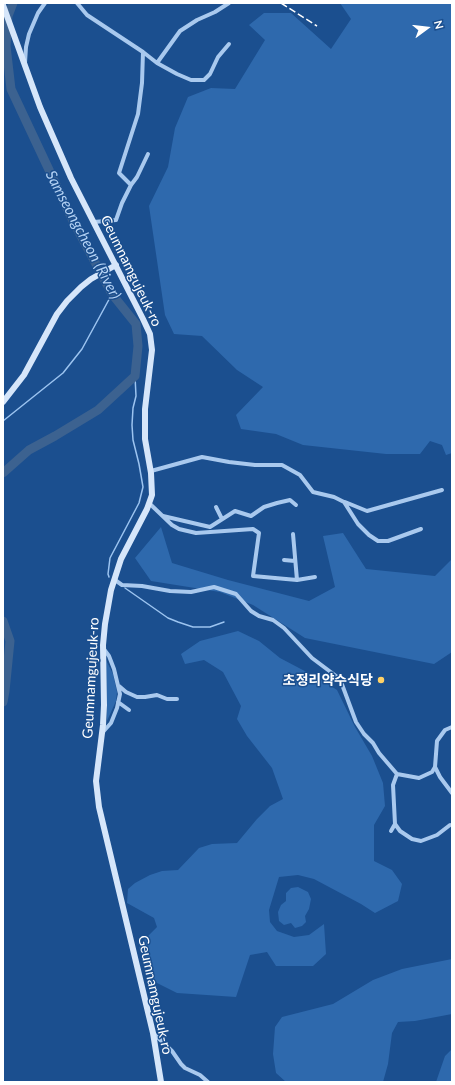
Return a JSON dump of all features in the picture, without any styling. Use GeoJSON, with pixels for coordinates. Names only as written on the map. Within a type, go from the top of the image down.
{"type":"FeatureCollection","features":[{"type":"Feature","properties":{"kind":"main road","name":"Geumnamgujeuk-ro"},"geometry":{"type":"LineString","coordinates":[[3,5],[40,107],[71,178],[94,222],[113,267],[150,334],[152,350],[145,409],[145,439],[152,495],[121,559],[111,590],[105,624],[103,647],[104,704],[96,781],[99,807],[153,1033],[161,1082]]}},
{"type":"Feature","properties":{"kind":"main road"},"geometry":{"type":"LineString","coordinates":[[3,402],[24,375],[57,314],[73,293],[91,279],[113,267]]}},
{"type":"Feature","properties":{"kind":"street","name":"Geumnamgujeuk-ro"},"geometry":{"type":"LineString","coordinates":[[25,67],[26,47],[29,34],[38,13],[45,3]]}},
{"type":"Feature","properties":{"kind":"street"},"geometry":{"type":"LineString","coordinates":[[77,3],[87,15],[157,63],[191,80],[204,80],[210,74],[218,57],[229,44]]}},
{"type":"Feature","properties":{"kind":"street"},"geometry":{"type":"LineString","coordinates":[[157,63],[180,31],[229,3]]}},
{"type":"Feature","properties":{"kind":"street"},"geometry":{"type":"LineString","coordinates":[[131,186],[119,173],[138,114],[142,83],[143,52]]}},
{"type":"Feature","properties":{"kind":"street"},"geometry":{"type":"LineString","coordinates":[[94,222],[116,220],[122,203],[148,154]]}},
{"type":"Feature","properties":{"kind":"street"},"geometry":{"type":"LineString","coordinates":[[150,471],[202,457],[255,465],[282,465],[300,475],[314,492],[334,497],[367,511],[442,490]]}},
{"type":"Feature","properties":{"kind":"street"},"geometry":{"type":"LineString","coordinates":[[163,516],[210,527],[235,511],[251,516],[264,507],[277,503],[290,500],[296,505]]}},
{"type":"Feature","properties":{"kind":"street"},"geometry":{"type":"LineString","coordinates":[[344,502],[358,524],[369,535],[378,541],[388,542],[421,529]]}},
{"type":"Feature","properties":{"kind":"street"},"geometry":{"type":"LineString","coordinates":[[149,503],[179,530],[196,533],[253,529],[259,533],[253,576],[297,580],[315,577]]}},
{"type":"Feature","properties":{"kind":"street"},"geometry":{"type":"LineString","coordinates":[[216,507],[222,519]]}},
{"type":"Feature","properties":{"kind":"street"},"geometry":{"type":"LineString","coordinates":[[293,534],[297,580]]}},
{"type":"Feature","properties":{"kind":"street"},"geometry":{"type":"LineString","coordinates":[[284,560],[295,562]]}},
{"type":"Feature","properties":{"kind":"street"},"geometry":{"type":"LineString","coordinates":[[115,580],[122,585],[142,586],[177,592],[191,592],[214,587],[236,594],[251,611],[259,616],[273,620],[284,628],[312,658],[340,680],[350,702],[356,722],[397,774],[419,778],[432,772],[436,767]]}},
{"type":"Feature","properties":{"kind":"street"},"geometry":{"type":"LineString","coordinates":[[102,733],[111,723],[117,708],[120,694],[119,686],[109,656],[103,647]]}},
{"type":"Feature","properties":{"kind":"street"},"geometry":{"type":"LineString","coordinates":[[119,686],[126,692],[137,697],[157,694],[167,699],[177,699]]}},
{"type":"Feature","properties":{"kind":"street"},"geometry":{"type":"LineString","coordinates":[[118,702],[129,710]]}},
{"type":"Feature","properties":{"kind":"street"},"geometry":{"type":"LineString","coordinates":[[452,727],[445,730],[437,741],[436,767],[440,777],[452,794]]}},
{"type":"Feature","properties":{"kind":"street"},"geometry":{"type":"LineString","coordinates":[[391,831],[394,824],[393,785],[397,774]]}},
{"type":"Feature","properties":{"kind":"street"},"geometry":{"type":"LineString","coordinates":[[394,824],[400,831],[412,839],[421,841],[437,835],[450,825]]}},
{"type":"Feature","properties":{"kind":"street"},"geometry":{"type":"LineString","coordinates":[[153,1033],[172,1051],[185,1068],[200,1075],[208,1082]]}},
{"type":"Feature","properties":{"kind":"shaded area"},"geometry":{"type":"Polygon","coordinates":[[[340,3],[452,3],[452,453],[446,455],[442,445],[430,441],[420,454],[386,454],[303,445],[276,434],[241,429],[236,415],[263,387],[237,370],[202,336],[174,334],[165,315],[149,206],[168,167],[175,128],[188,97],[211,88],[235,89],[265,40],[249,25],[264,13],[291,13],[331,49],[351,19],[340,3]]]}},
{"type":"Feature","properties":{"kind":"shaded area"},"geometry":{"type":"Polygon","coordinates":[[[161,527],[172,563],[228,580],[309,601],[335,587],[323,536],[343,533],[366,569],[435,576],[452,559],[452,652],[434,664],[305,638],[253,605],[220,592],[151,581],[135,558],[161,527]]]}},
{"type":"Feature","properties":{"kind":"shaded area"},"geometry":{"type":"Polygon","coordinates":[[[238,631],[259,641],[280,658],[337,690],[355,727],[372,756],[383,783],[385,806],[374,825],[374,861],[392,870],[402,884],[398,901],[375,913],[314,879],[298,875],[279,877],[269,910],[270,922],[277,931],[294,937],[309,935],[324,924],[326,954],[313,966],[276,966],[267,952],[250,955],[236,997],[177,993],[151,980],[139,948],[144,940],[157,927],[154,918],[127,903],[128,889],[135,883],[150,875],[162,871],[178,870],[199,848],[212,844],[237,843],[270,806],[283,799],[272,768],[247,736],[237,719],[241,706],[223,672],[204,660],[185,664],[181,654],[200,641],[238,631]]]}},
{"type":"Feature","properties":{"kind":"shaded area"},"geometry":{"type":"Polygon","coordinates":[[[106,660],[113,674],[117,692],[116,701],[107,721],[106,660]]]}},
{"type":"Feature","properties":{"kind":"shaded area"},"geometry":{"type":"Polygon","coordinates":[[[298,887],[308,892],[311,899],[309,909],[305,916],[306,922],[302,926],[295,928],[291,923],[284,925],[279,921],[278,912],[281,905],[286,901],[286,893],[291,888],[298,887]]]}},
{"type":"Feature","properties":{"kind":"shaded area"},"geometry":{"type":"Polygon","coordinates":[[[452,959],[452,1014],[415,1021],[398,1022],[392,1033],[388,1064],[383,1082],[286,1082],[276,1073],[273,1054],[275,1027],[282,1017],[333,1004],[373,980],[402,969],[452,959]]]}},
{"type":"Feature","properties":{"kind":"shaded area"},"geometry":{"type":"Polygon","coordinates":[[[452,1049],[452,1082],[436,1082],[445,1056],[452,1049]]]}},
{"type":"Feature","properties":{"kind":"waterway","name":"Samseongcheon (River)"},"geometry":{"type":"LineString","coordinates":[[3,473],[29,450],[98,410],[135,376],[138,346],[136,324],[112,294],[74,223],[11,89],[6,46],[8,16],[13,3]]}},
{"type":"Feature","properties":{"kind":"waterway"},"geometry":{"type":"LineString","coordinates":[[3,421],[63,373],[82,349],[112,294]]}},
{"type":"Feature","properties":{"kind":"waterway"},"geometry":{"type":"LineString","coordinates":[[109,577],[110,558],[139,503],[143,487],[133,440],[133,408],[136,396],[135,376]]}},
{"type":"Feature","properties":{"kind":"waterway"},"geometry":{"type":"LineString","coordinates":[[125,588],[168,618],[178,622],[193,627],[210,627],[224,622]]}},
{"type":"Feature","properties":{"kind":"waterway","name":"Samseongcheon (River)"},"geometry":{"type":"LineString","coordinates":[[3,621],[10,641],[3,702]]}},
{"type":"Feature","properties":{"kind":"railway"},"geometry":{"type":"LineString","coordinates":[[281,3],[317,26]]}},
{"type":"Feature","properties":{"kind":"place","name":"초정리약수식당"},"geometry":{"type":"Point","coordinates":[381,680]}}]}
